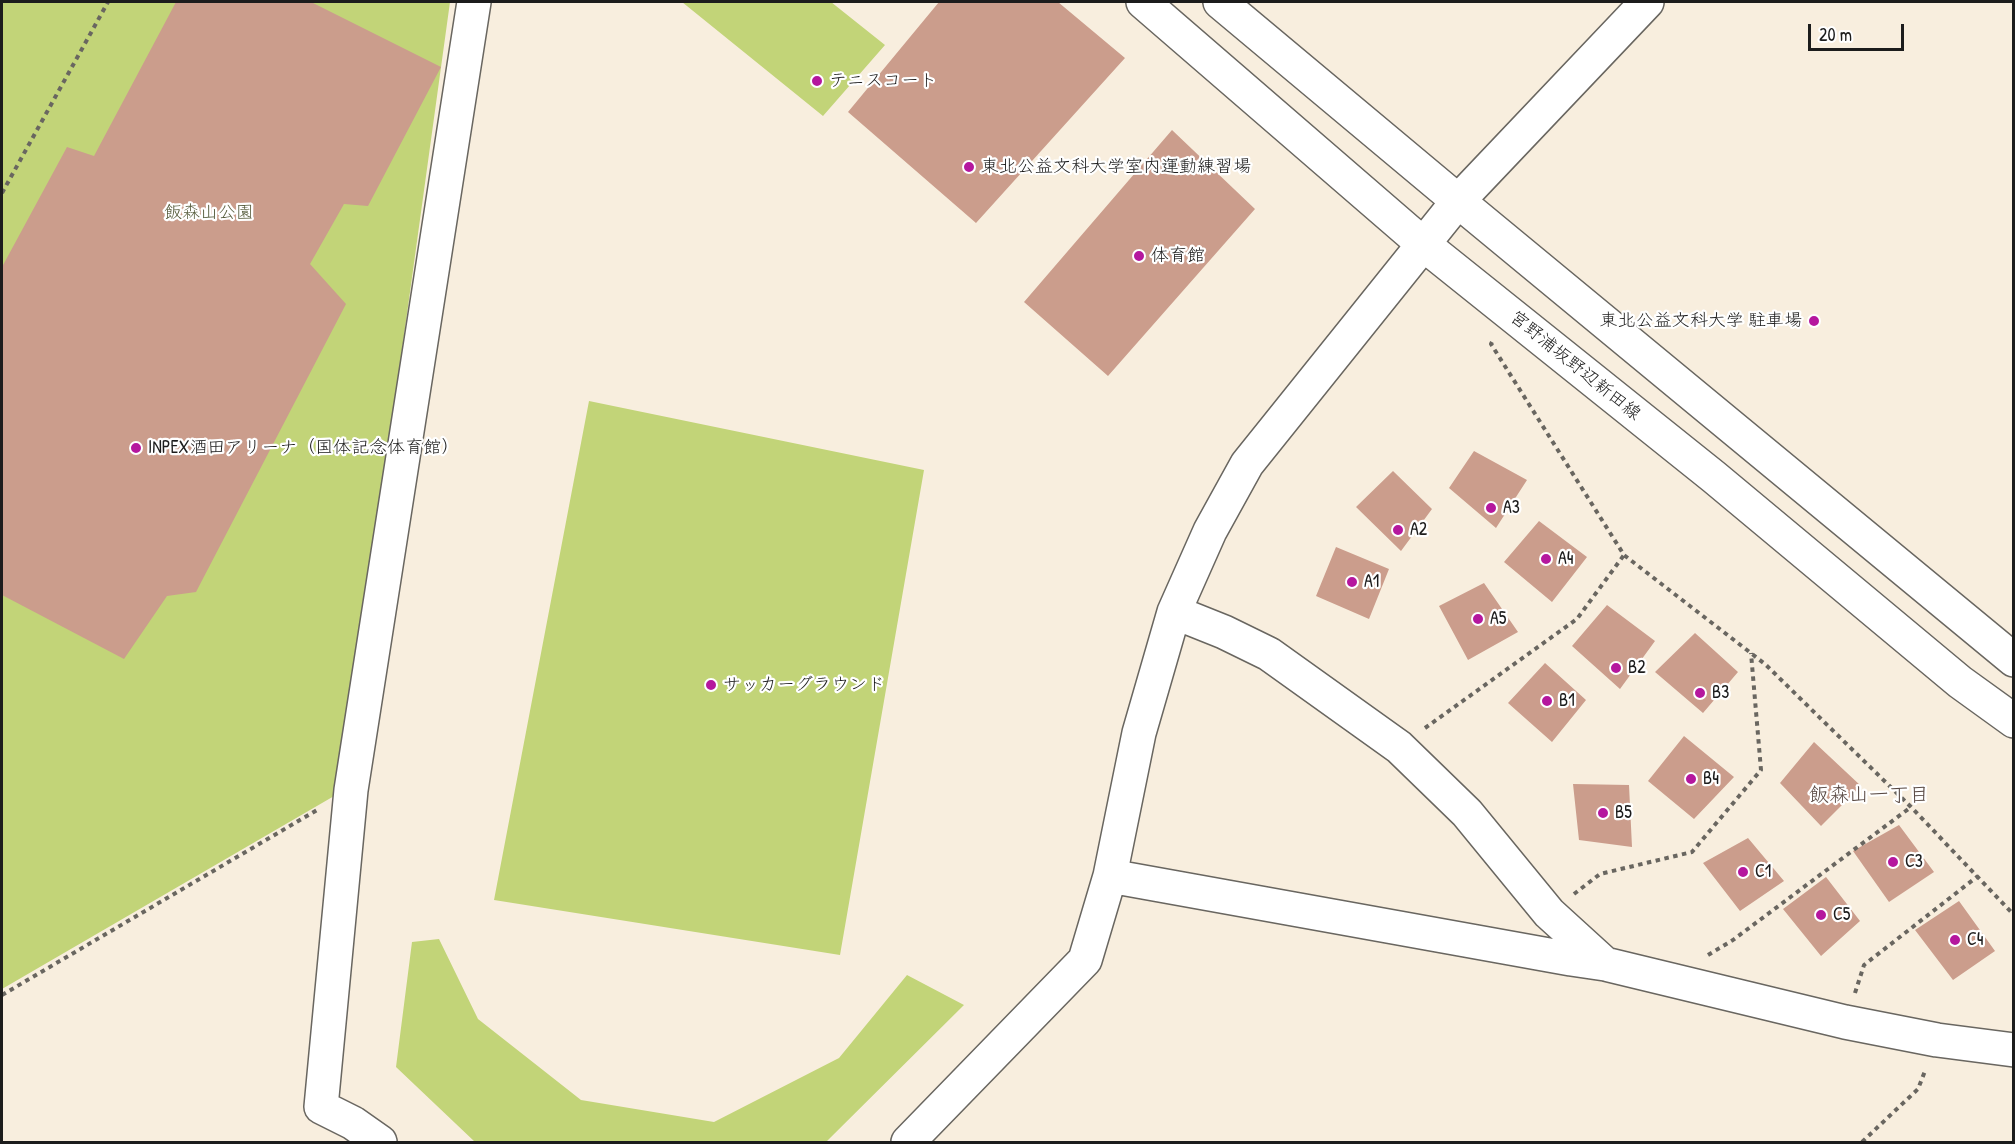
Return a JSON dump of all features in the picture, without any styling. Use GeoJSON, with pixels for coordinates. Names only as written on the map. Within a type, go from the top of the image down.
{"type":"FeatureCollection","features":[{"type":"Feature","properties":{"kind":"street"},"geometry":{"type":"LineString","coordinates":[[380,1143],[353,1123],[321,1107],[351,790],[474,2]]}},
{"type":"Feature","properties":{"kind":"street","name":"宮野浦坂野辺新田線"},"geometry":{"type":"LineString","coordinates":[[1143,2],[1424,244],[1714,477],[1960,682],[2013,721]]}},
{"type":"Feature","properties":{"kind":"street"},"geometry":{"type":"LineString","coordinates":[[1220,2],[2013,660]]}},
{"type":"Feature","properties":{"kind":"street"},"geometry":{"type":"LineString","coordinates":[[908,1143],[1085,960],[1110,876],[1139,733],[1174,612],[1210,531],[1247,464],[1458,201],[1647,2]]}},
{"type":"Feature","properties":{"kind":"street"},"geometry":{"type":"LineString","coordinates":[[1174,612],[1224,632],[1269,654],[1399,747],[1467,813],[1549,913],[1605,964]]}},
{"type":"Feature","properties":{"kind":"street"},"geometry":{"type":"LineString","coordinates":[[1110,876],[1605,964],[1845,1022],[1937,1040],[2013,1050]]}},
{"type":"Feature","properties":{"kind":"path"},"geometry":{"type":"LineString","coordinates":[[2,193],[108,2]]}},
{"type":"Feature","properties":{"kind":"path"},"geometry":{"type":"LineString","coordinates":[[1511,314],[1491,344],[1624,555],[1765,664],[1911,807],[2013,915]]}},
{"type":"Feature","properties":{"kind":"path"},"geometry":{"type":"LineString","coordinates":[[1399,747],[1577,619],[1624,555]]}},
{"type":"Feature","properties":{"kind":"path"},"geometry":{"type":"LineString","coordinates":[[1549,913],[1600,874],[1692,852],[1761,770],[1751,652]]}},
{"type":"Feature","properties":{"kind":"path"},"geometry":{"type":"LineString","coordinates":[[2,995],[351,790]]}},
{"type":"Feature","properties":{"kind":"path"},"geometry":{"type":"LineString","coordinates":[[1676,981],[1692,964],[1733,940],[1911,807]]}},
{"type":"Feature","properties":{"kind":"path"},"geometry":{"type":"LineString","coordinates":[[1845,1022],[1864,964],[1978,876]]}},
{"type":"Feature","properties":{"kind":"path"},"geometry":{"type":"LineString","coordinates":[[1862,1143],[1918,1089],[1937,1040]]}},
{"type":"Feature","properties":{"kind":"green space","name":"飯森山公園"},"geometry":{"type":"Polygon","coordinates":[[[2,2],[450,2],[341,792],[2,989],[2,2]]]}},
{"type":"Feature","properties":{"kind":"green space","name":"テニスコート"},"geometry":{"type":"Polygon","coordinates":[[[682,2],[831,2],[885,45],[823,116],[682,2]]]}},
{"type":"Feature","properties":{"kind":"green space","name":"サッカーグラウンド"},"geometry":{"type":"Polygon","coordinates":[[[589,401],[924,470],[840,955],[494,900],[589,401]]]}},
{"type":"Feature","properties":{"kind":"green space"},"geometry":{"type":"Polygon","coordinates":[[[439,939],[478,1019],[581,1100],[714,1122],[839,1058],[907,975],[964,1005],[826,1142],[475,1142],[396,1067],[412,942],[439,939]]]}},
{"type":"Feature","properties":{"kind":"building","name":"INPEX酒田アリーナ（国体記念体育館）"},"geometry":{"type":"Polygon","coordinates":[[[176,2],[311,2],[441,67],[368,206],[344,204],[310,264],[346,304],[196,592],[167,596],[124,659],[2,595],[2,267],[67,147],[94,156],[176,2]]]}},
{"type":"Feature","properties":{"kind":"building","name":"東北公益文科大学室内運動練習場"},"geometry":{"type":"Polygon","coordinates":[[[939,2],[1058,2],[1125,58],[976,223],[848,112],[939,2]]]}},
{"type":"Feature","properties":{"kind":"building","name":"体育館"},"geometry":{"type":"Polygon","coordinates":[[[1172,130],[1255,209],[1108,376],[1024,302],[1172,130]]]}},
{"type":"Feature","properties":{"kind":"building","name":"A3"},"geometry":{"type":"Polygon","coordinates":[[[1474,451],[1527,480],[1496,528],[1449,488],[1474,451]]]}},
{"type":"Feature","properties":{"kind":"building","name":"A2"},"geometry":{"type":"Polygon","coordinates":[[[1393,471],[1432,509],[1401,551],[1356,507],[1393,471]]]}},
{"type":"Feature","properties":{"kind":"building","name":"A4"},"geometry":{"type":"Polygon","coordinates":[[[1539,521],[1587,557],[1552,602],[1504,562],[1539,521]]]}},
{"type":"Feature","properties":{"kind":"building","name":"A1"},"geometry":{"type":"Polygon","coordinates":[[[1336,547],[1389,569],[1369,619],[1316,596],[1336,547]]]}},
{"type":"Feature","properties":{"kind":"building","name":"A5"},"geometry":{"type":"Polygon","coordinates":[[[1484,583],[1518,632],[1468,660],[1439,606],[1484,583]]]}},
{"type":"Feature","properties":{"kind":"building","name":"B2"},"geometry":{"type":"Polygon","coordinates":[[[1607,605],[1655,641],[1620,689],[1572,646],[1607,605]]]}},
{"type":"Feature","properties":{"kind":"building","name":"B3"},"geometry":{"type":"Polygon","coordinates":[[[1695,633],[1738,672],[1703,713],[1655,672],[1695,633]]]}},
{"type":"Feature","properties":{"kind":"building","name":"B1"},"geometry":{"type":"Polygon","coordinates":[[[1545,663],[1586,700],[1552,742],[1508,703],[1545,663]]]}},
{"type":"Feature","properties":{"kind":"building","name":"B4"},"geometry":{"type":"Polygon","coordinates":[[[1684,736],[1734,777],[1694,819],[1648,781],[1684,736]]]}},
{"type":"Feature","properties":{"kind":"building"},"geometry":{"type":"Polygon","coordinates":[[[1814,742],[1861,786],[1821,826],[1780,783],[1814,742]]]}},
{"type":"Feature","properties":{"kind":"building","name":"B5"},"geometry":{"type":"Polygon","coordinates":[[[1573,784],[1629,785],[1632,847],[1579,840],[1573,784]]]}},
{"type":"Feature","properties":{"kind":"building","name":"C3"},"geometry":{"type":"Polygon","coordinates":[[[1899,825],[1934,872],[1889,902],[1853,851],[1899,825]]]}},
{"type":"Feature","properties":{"kind":"building","name":"C1"},"geometry":{"type":"Polygon","coordinates":[[[1748,838],[1784,881],[1740,911],[1703,863],[1748,838]]]}},
{"type":"Feature","properties":{"kind":"building","name":"C5"},"geometry":{"type":"Polygon","coordinates":[[[1826,877],[1860,921],[1821,956],[1783,909],[1826,877]]]}},
{"type":"Feature","properties":{"kind":"building","name":"C4"},"geometry":{"type":"Polygon","coordinates":[[[1959,901],[1995,951],[1953,980],[1915,930],[1959,901]]]}},
{"type":"Feature","properties":{"kind":"place","name":"テニスコート"},"geometry":{"type":"Point","coordinates":[817,81]}},
{"type":"Feature","properties":{"kind":"place","name":"東北公益文科大学室内運動練習場"},"geometry":{"type":"Point","coordinates":[969,167]}},
{"type":"Feature","properties":{"kind":"place","name":"体育館"},"geometry":{"type":"Point","coordinates":[1139,256]}},
{"type":"Feature","properties":{"kind":"place","name":"東北公益文科大学 駐車場"},"geometry":{"type":"Point","coordinates":[1814,321]}},
{"type":"Feature","properties":{"kind":"place","name":"INPEX酒田アリーナ（国体記念体育館）"},"geometry":{"type":"Point","coordinates":[136,448]}},
{"type":"Feature","properties":{"kind":"place","name":"A3"},"geometry":{"type":"Point","coordinates":[1491,508]}},
{"type":"Feature","properties":{"kind":"place","name":"A2"},"geometry":{"type":"Point","coordinates":[1398,530]}},
{"type":"Feature","properties":{"kind":"place","name":"A4"},"geometry":{"type":"Point","coordinates":[1546,559]}},
{"type":"Feature","properties":{"kind":"place","name":"A1"},"geometry":{"type":"Point","coordinates":[1352,582]}},
{"type":"Feature","properties":{"kind":"place","name":"A5"},"geometry":{"type":"Point","coordinates":[1478,619]}},
{"type":"Feature","properties":{"kind":"place","name":"B2"},"geometry":{"type":"Point","coordinates":[1616,668]}},
{"type":"Feature","properties":{"kind":"place","name":"サッカーグラウンド"},"geometry":{"type":"Point","coordinates":[711,685]}},
{"type":"Feature","properties":{"kind":"place","name":"B3"},"geometry":{"type":"Point","coordinates":[1700,693]}},
{"type":"Feature","properties":{"kind":"place","name":"B1"},"geometry":{"type":"Point","coordinates":[1547,701]}},
{"type":"Feature","properties":{"kind":"place","name":"B4"},"geometry":{"type":"Point","coordinates":[1691,779]}},
{"type":"Feature","properties":{"kind":"place","name":"B5"},"geometry":{"type":"Point","coordinates":[1603,813]}},
{"type":"Feature","properties":{"kind":"place","name":"C3"},"geometry":{"type":"Point","coordinates":[1893,862]}},
{"type":"Feature","properties":{"kind":"place","name":"C1"},"geometry":{"type":"Point","coordinates":[1743,872]}},
{"type":"Feature","properties":{"kind":"place","name":"C5"},"geometry":{"type":"Point","coordinates":[1821,915]}},
{"type":"Feature","properties":{"kind":"place","name":"C4"},"geometry":{"type":"Point","coordinates":[1955,940]}},
{"type":"Feature","properties":{"kind":"district","name":"飯森山一丁目"},"geometry":{"type":"Point","coordinates":[1869,796]}}]}
